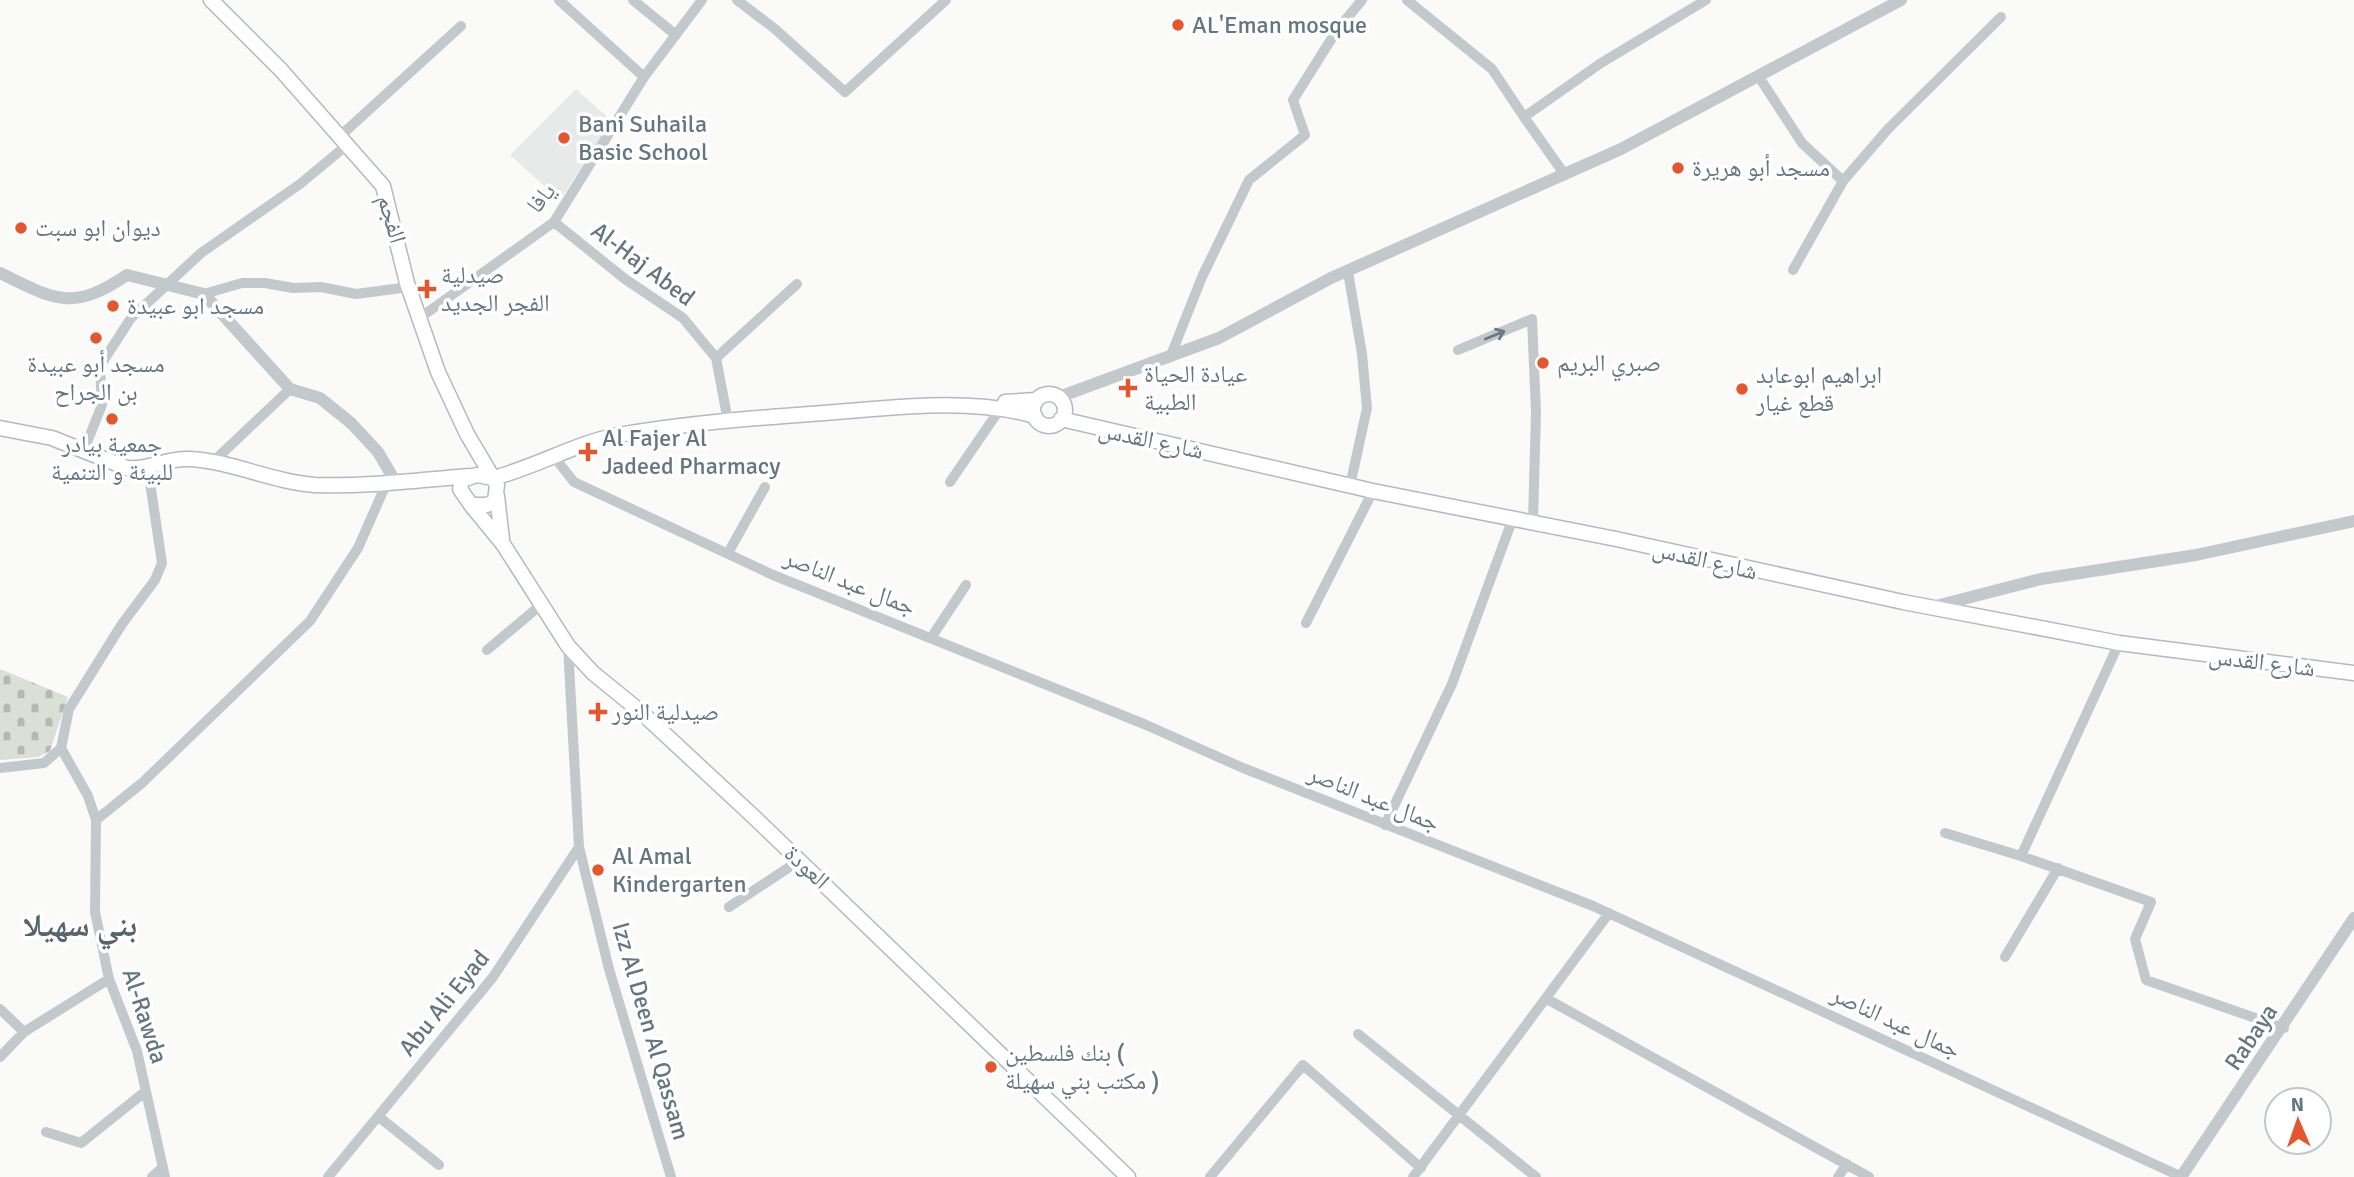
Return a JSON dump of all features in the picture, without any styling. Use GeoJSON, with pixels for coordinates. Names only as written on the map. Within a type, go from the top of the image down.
{"type":"FeatureCollection","features":[{"type":"Feature","properties":{"kind":"main road","name":"الفجم"},"geometry":{"type":"LineString","coordinates":[[211,0],[281,70],[383,186],[409,287],[422,317],[438,372],[496,488]]}},
{"type":"Feature","properties":{"kind":"main road"},"geometry":{"type":"LineString","coordinates":[[428,481],[444,486],[468,503],[487,505],[496,488],[522,470],[617,435],[727,419],[866,410],[1000,409],[1035,416],[1046,425],[1061,419],[1065,407],[1059,397],[1046,394],[1037,400],[873,402],[770,408],[727,419]]}},
{"type":"Feature","properties":{"kind":"main road"},"geometry":{"type":"LineString","coordinates":[[1035,416],[1037,400]]}},
{"type":"Feature","properties":{"kind":"main road","name":"شارع القدس"},"geometry":{"type":"LineString","coordinates":[[1061,419],[1373,491],[1533,522],[1932,607],[2119,643],[2354,673]]}},
{"type":"Feature","properties":{"kind":"main road"},"geometry":{"type":"LineString","coordinates":[[0,428],[52,438],[127,468],[149,473],[169,460],[214,461],[315,485],[394,484]]}},
{"type":"Feature","properties":{"kind":"main road"},"geometry":{"type":"LineString","coordinates":[[0,435],[52,446],[123,474],[149,473],[170,466],[197,466],[309,491],[472,476],[496,488]]}},
{"type":"Feature","properties":{"kind":"main road"},"geometry":{"type":"LineString","coordinates":[[468,503],[460,483],[472,476],[478,466],[476,449]]}},
{"type":"Feature","properties":{"kind":"main road","name":"العودة"},"geometry":{"type":"LineString","coordinates":[[496,488],[497,519],[503,544]]}},
{"type":"Feature","properties":{"kind":"main road","name":"العودة"},"geometry":{"type":"LineString","coordinates":[[468,503],[503,544],[568,646],[593,673],[641,712],[800,860],[1128,1177]]}},
{"type":"Feature","properties":{"kind":"street"},"geometry":{"type":"LineString","coordinates":[[558,0],[644,77]]}},
{"type":"Feature","properties":{"kind":"street"},"geometry":{"type":"LineString","coordinates":[[633,0],[676,35]]}},
{"type":"Feature","properties":{"kind":"street","name":"يافا"},"geometry":{"type":"LineString","coordinates":[[422,317],[554,222],[644,77],[702,0]]}},
{"type":"Feature","properties":{"kind":"street"},"geometry":{"type":"LineString","coordinates":[[737,0],[775,29],[845,92],[946,0]]}},
{"type":"Feature","properties":{"kind":"street"},"geometry":{"type":"LineString","coordinates":[[1171,355],[1202,277],[1249,180],[1305,135],[1293,100],[1337,30],[1362,0]]}},
{"type":"Feature","properties":{"kind":"street"},"geometry":{"type":"LineString","coordinates":[[1407,0],[1492,69],[1565,175]]}},
{"type":"Feature","properties":{"kind":"street"},"geometry":{"type":"LineString","coordinates":[[1524,117],[1601,63],[1706,0]]}},
{"type":"Feature","properties":{"kind":"street"},"geometry":{"type":"LineString","coordinates":[[1059,397],[1219,338],[1348,272],[1565,175],[1759,77],[1901,0]]}},
{"type":"Feature","properties":{"kind":"street"},"geometry":{"type":"LineString","coordinates":[[1793,270],[1843,181],[1888,129],[2001,17]]}},
{"type":"Feature","properties":{"kind":"street"},"geometry":{"type":"LineString","coordinates":[[84,450],[102,405],[100,366],[131,318],[201,253],[300,184],[461,26]]}},
{"type":"Feature","properties":{"kind":"street"},"geometry":{"type":"LineString","coordinates":[[1759,77],[1802,143],[1843,181]]}},
{"type":"Feature","properties":{"kind":"street","name":"Al-Haj Abed"},"geometry":{"type":"LineString","coordinates":[[554,222],[625,279],[683,318],[716,358],[727,419]]}},
{"type":"Feature","properties":{"kind":"street"},"geometry":{"type":"LineString","coordinates":[[0,272],[45,296],[67,298],[94,295],[127,275],[204,294],[242,284],[265,283],[293,288],[321,287],[356,295],[409,287]]}},
{"type":"Feature","properties":{"kind":"street"},"geometry":{"type":"LineString","coordinates":[[1348,272],[1362,354],[1367,408],[1350,486]]}},
{"type":"Feature","properties":{"kind":"street"},"geometry":{"type":"LineString","coordinates":[[716,358],[797,284]]}},
{"type":"Feature","properties":{"kind":"street"},"geometry":{"type":"LineString","coordinates":[[96,820],[142,783],[310,621],[358,548],[394,484],[378,452],[340,412],[320,398],[290,389],[204,294]]}},
{"type":"Feature","properties":{"kind":"street"},"geometry":{"type":"LineString","coordinates":[[1458,350],[1532,319],[1536,412],[1533,522]]}},
{"type":"Feature","properties":{"kind":"street"},"geometry":{"type":"LineString","coordinates":[[214,461],[290,389]]}},
{"type":"Feature","properties":{"kind":"street"},"geometry":{"type":"LineString","coordinates":[[950,482],[1000,409]]}},
{"type":"Feature","properties":{"kind":"street","name":"جمال عبد الناصر"},"geometry":{"type":"LineString","coordinates":[[555,458],[574,482],[728,553],[1385,825],[1609,913],[2182,1177]]}},
{"type":"Feature","properties":{"kind":"street"},"geometry":{"type":"LineString","coordinates":[[0,768],[44,763],[61,748],[69,709],[161,569],[149,473]]}},
{"type":"Feature","properties":{"kind":"street"},"geometry":{"type":"LineString","coordinates":[[728,553],[765,487]]}},
{"type":"Feature","properties":{"kind":"street"},"geometry":{"type":"LineString","coordinates":[[1306,623],[1373,491]]}},
{"type":"Feature","properties":{"kind":"street"},"geometry":{"type":"LineString","coordinates":[[1385,825],[1452,684],[1513,518]]}},
{"type":"Feature","properties":{"kind":"street"},"geometry":{"type":"LineString","coordinates":[[1932,607],[2041,579],[2196,555],[2354,521]]}},
{"type":"Feature","properties":{"kind":"street"},"geometry":{"type":"LineString","coordinates":[[931,638],[966,585]]}},
{"type":"Feature","properties":{"kind":"street"},"geometry":{"type":"LineString","coordinates":[[486,650],[542,604]]}},
{"type":"Feature","properties":{"kind":"street"},"geometry":{"type":"LineString","coordinates":[[2021,856],[2119,643]]}},
{"type":"Feature","properties":{"kind":"street","name":"Izz Al Deen Al Qassam"},"geometry":{"type":"LineString","coordinates":[[568,646],[579,847],[609,969],[671,1177]]}},
{"type":"Feature","properties":{"kind":"street","name":"Al-Rawda"},"geometry":{"type":"LineString","coordinates":[[61,748],[88,796],[96,820],[95,912],[110,979],[136,1051],[164,1172]]}},
{"type":"Feature","properties":{"kind":"street"},"geometry":{"type":"LineString","coordinates":[[1945,833],[2058,868],[2151,902],[2135,939],[2146,980],[2284,1028]]}},
{"type":"Feature","properties":{"kind":"street","name":"Abu Ali Eyad"},"geometry":{"type":"LineString","coordinates":[[328,1177],[493,977],[579,847]]}},
{"type":"Feature","properties":{"kind":"street"},"geometry":{"type":"LineString","coordinates":[[729,907],[800,860]]}},
{"type":"Feature","properties":{"kind":"street"},"geometry":{"type":"LineString","coordinates":[[2005,957],[2058,868]]}},
{"type":"Feature","properties":{"kind":"street"},"geometry":{"type":"LineString","coordinates":[[1413,1177],[1609,913]]}},
{"type":"Feature","properties":{"kind":"street","name":"Rabaya"},"geometry":{"type":"LineString","coordinates":[[2182,1177],[2284,1028],[2354,918]]}},
{"type":"Feature","properties":{"kind":"street"},"geometry":{"type":"LineString","coordinates":[[0,1057],[24,1032],[110,979]]}},
{"type":"Feature","properties":{"kind":"street"},"geometry":{"type":"LineString","coordinates":[[1547,999],[1869,1177]]}},
{"type":"Feature","properties":{"kind":"street"},"geometry":{"type":"LineString","coordinates":[[0,1009],[24,1032]]}},
{"type":"Feature","properties":{"kind":"street"},"geometry":{"type":"LineString","coordinates":[[1358,1034],[1536,1177]]}},
{"type":"Feature","properties":{"kind":"street"},"geometry":{"type":"LineString","coordinates":[[1210,1177],[1303,1066],[1421,1168]]}},
{"type":"Feature","properties":{"kind":"street"},"geometry":{"type":"LineString","coordinates":[[46,1132],[81,1143],[146,1091]]}},
{"type":"Feature","properties":{"kind":"street"},"geometry":{"type":"LineString","coordinates":[[379,1116],[439,1165]]}},
{"type":"Feature","properties":{"kind":"street"},"geometry":{"type":"LineString","coordinates":[[1838,1177],[1847,1164]]}},
{"type":"Feature","properties":{"kind":"street"},"geometry":{"type":"LineString","coordinates":[[152,1177],[164,1172]]}},
{"type":"Feature","properties":{"kind":"shaded area","name":"Bani Suhaila Basic School"},"geometry":{"type":"Polygon","coordinates":[[[576,89],[612,121],[560,200],[510,155],[576,89]]]}},
{"type":"Feature","properties":{"kind":"green space"},"geometry":{"type":"Polygon","coordinates":[[[0,669],[68,697],[50,751],[38,757],[0,760],[0,669]]]}},
{"type":"Feature","properties":{"kind":"place","name":"AL'Eman mosque"},"geometry":{"type":"Point","coordinates":[1178,25]}},
{"type":"Feature","properties":{"kind":"place","name":"Bani Suhaila Basic School"},"geometry":{"type":"Point","coordinates":[564,138]}},
{"type":"Feature","properties":{"kind":"place","name":"مسجد أبو هريرة"},"geometry":{"type":"Point","coordinates":[1678,168]}},
{"type":"Feature","properties":{"kind":"place","name":"ديوان ابو سبت"},"geometry":{"type":"Point","coordinates":[21,228]}},
{"type":"Feature","properties":{"kind":"place","name":"صيدلية الفجر الجديد"},"geometry":{"type":"Point","coordinates":[427,289]}},
{"type":"Feature","properties":{"kind":"place","name":"مسجد ابو عبيدة"},"geometry":{"type":"Point","coordinates":[113,306]}},
{"type":"Feature","properties":{"kind":"place","name":"مسجد أبو عبيدة بن الجراح"},"geometry":{"type":"Point","coordinates":[96,338]}},
{"type":"Feature","properties":{"kind":"place","name":"صبري البريم"},"geometry":{"type":"Point","coordinates":[1543,363]}},
{"type":"Feature","properties":{"kind":"place","name":"عيادة الحياة الطبية"},"geometry":{"type":"Point","coordinates":[1128,388]}},
{"type":"Feature","properties":{"kind":"place","name":"ابراهيم ابوعابد قطع غيار"},"geometry":{"type":"Point","coordinates":[1742,389]}},
{"type":"Feature","properties":{"kind":"place","name":"جمعية بيادر للبيئة و التنمية"},"geometry":{"type":"Point","coordinates":[112,419]}},
{"type":"Feature","properties":{"kind":"place","name":"Al Fajer Al Jadeed Pharmacy"},"geometry":{"type":"Point","coordinates":[588,452]}},
{"type":"Feature","properties":{"kind":"place","name":"صيدلية النور"},"geometry":{"type":"Point","coordinates":[598,712]}},
{"type":"Feature","properties":{"kind":"place","name":"Al Amal Kindergarten"},"geometry":{"type":"Point","coordinates":[598,870]}},
{"type":"Feature","properties":{"kind":"place","name":"بنك فلسطين ( مكتب بني سهيلة )"},"geometry":{"type":"Point","coordinates":[991,1067]}},
{"type":"Feature","properties":{"kind":"district","name":"بني سهيلا"},"geometry":{"type":"Point","coordinates":[80,925]}}]}
